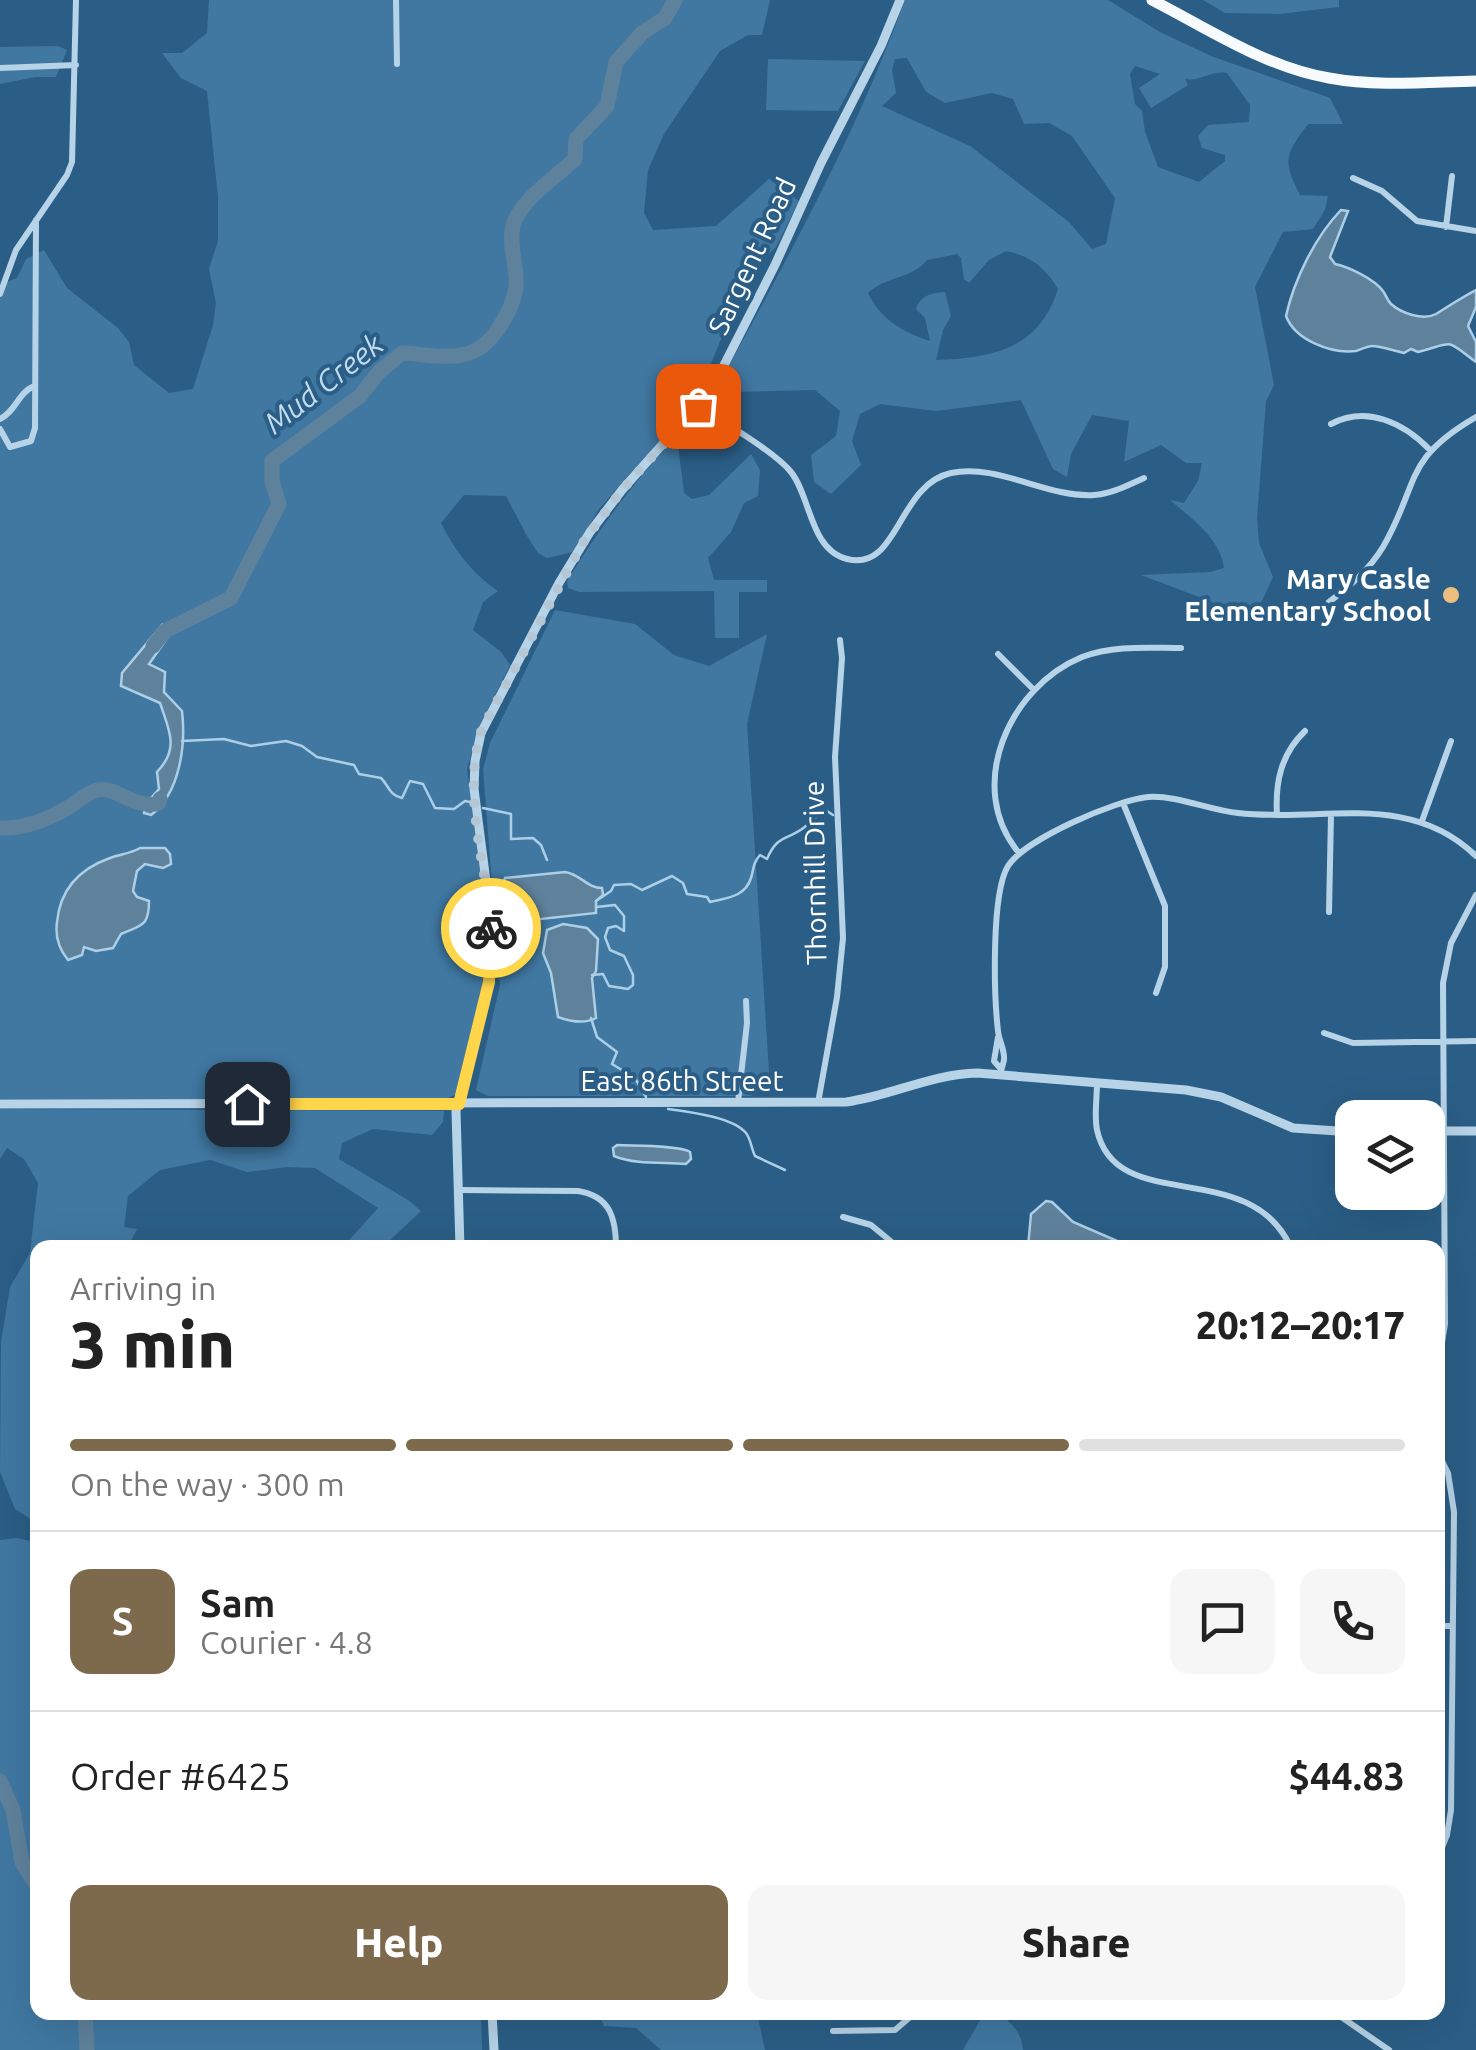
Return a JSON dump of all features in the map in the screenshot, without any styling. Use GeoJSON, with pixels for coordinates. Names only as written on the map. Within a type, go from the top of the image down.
{"type":"FeatureCollection","features":[{"type":"Feature","properties":{"kind":"main road"},"geometry":{"type":"LineString","coordinates":[[1152,0],[1273,62],[1318,76],[1371,82],[1476,81]]}},
{"type":"Feature","properties":{"kind":"street"},"geometry":{"type":"LineString","coordinates":[[0,294],[16,250],[67,175],[73,158],[76,0]]}},
{"type":"Feature","properties":{"kind":"street"},"geometry":{"type":"LineString","coordinates":[[396,0],[397,64]]}},
{"type":"Feature","properties":{"kind":"street","name":"Sargent Road"},"geometry":{"type":"LineString","coordinates":[[460,1240],[456,1117],[492,957],[474,790],[482,729],[584,541],[622,490],[698,406],[718,376],[900,0]]}},
{"type":"Feature","properties":{"kind":"street"},"geometry":{"type":"LineString","coordinates":[[0,68],[76,65]]}},
{"type":"Feature","properties":{"kind":"street"},"geometry":{"type":"LineString","coordinates":[[1446,227],[1452,176]]}},
{"type":"Feature","properties":{"kind":"street"},"geometry":{"type":"LineString","coordinates":[[1354,178],[1382,191],[1417,220],[1476,231]]}},
{"type":"Feature","properties":{"kind":"street"},"geometry":{"type":"LineString","coordinates":[[0,429],[10,447],[32,441],[35,428],[37,218]]}},
{"type":"Feature","properties":{"kind":"street"},"geometry":{"type":"LineString","coordinates":[[0,419],[16,409],[27,389],[34,386]]}},
{"type":"Feature","properties":{"kind":"street"},"geometry":{"type":"LineString","coordinates":[[698,406],[791,472],[822,540],[847,559],[865,560],[884,549],[914,497],[934,480],[952,473],[981,473],[1070,494],[1092,495],[1109,493],[1144,478]]}},
{"type":"Feature","properties":{"kind":"street"},"geometry":{"type":"LineString","coordinates":[[1331,424],[1348,416],[1376,417],[1405,429],[1430,450]]}},
{"type":"Feature","properties":{"kind":"street"},"geometry":{"type":"LineString","coordinates":[[1328,602],[1358,578],[1376,557],[1415,471],[1430,450],[1476,417]]}},
{"type":"Feature","properties":{"kind":"street","name":"Thornhill Drive"},"geometry":{"type":"LineString","coordinates":[[818,1103],[838,997],[842,946],[843,883],[835,757],[840,640]]}},
{"type":"Feature","properties":{"kind":"street"},"geometry":{"type":"LineString","coordinates":[[1019,853],[998,818],[995,778],[1007,729],[1034,690],[1062,667],[1098,652],[1133,647],[1182,648]]}},
{"type":"Feature","properties":{"kind":"street"},"geometry":{"type":"LineString","coordinates":[[998,654],[1034,690]]}},
{"type":"Feature","properties":{"kind":"street"},"geometry":{"type":"LineString","coordinates":[[1277,814],[1282,766],[1305,731]]}},
{"type":"Feature","properties":{"kind":"street"},"geometry":{"type":"LineString","coordinates":[[1422,821],[1451,742]]}},
{"type":"Feature","properties":{"kind":"street"},"geometry":{"type":"LineString","coordinates":[[1000,1071],[994,1061],[998,1036],[997,900],[1004,872],[1019,853],[1041,838],[1123,803],[1158,797],[1240,814],[1382,814],[1422,821],[1456,838],[1476,856]]}},
{"type":"Feature","properties":{"kind":"street"},"geometry":{"type":"LineString","coordinates":[[1123,803],[1165,906],[1165,967],[1156,993]]}},
{"type":"Feature","properties":{"kind":"street"},"geometry":{"type":"LineString","coordinates":[[1330,912],[1331,814]]}},
{"type":"Feature","properties":{"kind":"street"},"geometry":{"type":"LineString","coordinates":[[1445,1324],[1443,990],[1457,928],[1476,895]]}},
{"type":"Feature","properties":{"kind":"street"},"geometry":{"type":"LineString","coordinates":[[738,1104],[746,1001]]}},
{"type":"Feature","properties":{"kind":"street"},"geometry":{"type":"LineString","coordinates":[[1324,1032],[1346,1042],[1476,1041]]}},
{"type":"Feature","properties":{"kind":"street","name":"East 86th Street"},"geometry":{"type":"LineString","coordinates":[[0,1104],[818,1103],[870,1098],[948,1075],[1000,1071],[1198,1092],[1221,1097],[1293,1128],[1335,1131]]}},
{"type":"Feature","properties":{"kind":"street"},"geometry":{"type":"LineString","coordinates":[[1097,1084],[1100,1139],[1121,1168],[1143,1178],[1251,1202],[1273,1219],[1286,1240]]}},
{"type":"Feature","properties":{"kind":"street"},"geometry":{"type":"LineString","coordinates":[[1446,1131],[1476,1131]]}},
{"type":"Feature","properties":{"kind":"street"},"geometry":{"type":"LineString","coordinates":[[458,1190],[578,1190],[593,1194],[608,1205],[614,1216],[616,1240]]}},
{"type":"Feature","properties":{"kind":"street"},"geometry":{"type":"LineString","coordinates":[[843,1217],[871,1225],[889,1240]]}},
{"type":"Feature","properties":{"kind":"street"},"geometry":{"type":"LineString","coordinates":[[1445,1468],[1454,1506],[1451,1814],[1445,1840]]}},
{"type":"Feature","properties":{"kind":"street"},"geometry":{"type":"LineString","coordinates":[[1445,1626],[1452,1626]]}},
{"type":"Feature","properties":{"kind":"street"},"geometry":{"type":"LineString","coordinates":[[492,2020],[494,2050]]}},
{"type":"Feature","properties":{"kind":"street"},"geometry":{"type":"LineString","coordinates":[[833,2030],[895,2030],[907,2020]]}},
{"type":"Feature","properties":{"kind":"street"},"geometry":{"type":"LineString","coordinates":[[1346,2020],[1389,2050]]}},
{"type":"Feature","properties":{"kind":"shaded area"},"geometry":{"type":"Polygon","coordinates":[[[209,0],[770,0],[762,35],[748,35],[720,51],[664,134],[648,170],[644,213],[653,230],[716,226],[769,179],[799,201],[776,247],[747,275],[697,398],[599,509],[573,552],[547,558],[538,553],[506,496],[464,495],[441,523],[465,561],[498,591],[483,602],[473,630],[501,652],[510,665],[478,730],[467,769],[485,911],[487,973],[456,1094],[446,1099],[0,1099],[0,285],[17,278],[26,259],[44,250],[67,288],[118,328],[129,342],[134,365],[169,393],[193,389],[216,303],[209,269],[218,241],[218,197],[207,91],[181,78],[162,53],[182,53],[207,33],[209,0]]]}},
{"type":"Feature","properties":{"kind":"shaded area"},"geometry":{"type":"Polygon","coordinates":[[[905,0],[1108,0],[1160,32],[1211,56],[1330,98],[1343,124],[1308,124],[1289,158],[1290,174],[1300,195],[1328,196],[1325,210],[1313,229],[1283,232],[1255,287],[1274,385],[1266,401],[1257,518],[1259,543],[1273,577],[1261,603],[1227,617],[1212,602],[1141,575],[1224,568],[1211,538],[1170,500],[1184,503],[1198,481],[1202,463],[1186,463],[1161,445],[1124,462],[1129,421],[1092,415],[1071,454],[1067,477],[1053,469],[1021,400],[936,411],[880,404],[860,414],[852,441],[861,465],[831,494],[814,482],[811,455],[836,436],[840,411],[815,390],[730,392],[725,373],[822,190],[905,0]],[[907,58],[895,59],[892,70],[896,93],[882,106],[970,146],[1069,222],[1092,249],[1106,244],[1115,198],[1072,136],[1049,123],[1024,124],[1013,99],[992,93],[945,103],[926,92],[907,58]],[[1135,66],[1130,74],[1135,104],[1142,111],[1158,167],[1199,182],[1225,161],[1225,155],[1202,148],[1198,136],[1208,125],[1249,122],[1250,105],[1227,73],[1221,73],[1185,79],[1188,85],[1151,108],[1139,88],[1160,74],[1135,66]],[[1006,251],[989,260],[969,283],[964,279],[957,254],[927,260],[914,271],[868,293],[879,311],[894,324],[930,341],[925,318],[916,309],[927,296],[945,292],[951,316],[943,330],[936,360],[995,352],[1026,337],[1039,325],[1058,289],[1042,269],[1022,256],[1006,251]]]}},
{"type":"Feature","properties":{"kind":"shaded area"},"geometry":{"type":"Polygon","coordinates":[[[1203,0],[1339,0],[1339,7],[1279,14],[1225,13],[1203,0]]]}},
{"type":"Feature","properties":{"kind":"shaded area"},"geometry":{"type":"Polygon","coordinates":[[[58,46],[67,50],[56,77],[0,84],[0,47],[58,46]]]}},
{"type":"Feature","properties":{"kind":"shaded area"},"geometry":{"type":"Polygon","coordinates":[[[768,59],[865,61],[838,111],[766,110],[768,59]]]}},
{"type":"Feature","properties":{"kind":"shaded area"},"geometry":{"type":"Polygon","coordinates":[[[1341,210],[1348,211],[1330,257],[1335,264],[1374,282],[1395,307],[1412,315],[1431,316],[1476,290],[1476,307],[1468,326],[1476,342],[1476,362],[1449,344],[1404,353],[1372,346],[1346,351],[1325,348],[1297,332],[1286,316],[1294,288],[1314,246],[1341,210]]]}},
{"type":"Feature","properties":{"kind":"shaded area"},"geometry":{"type":"Polygon","coordinates":[[[677,437],[684,493],[692,499],[709,495],[751,454],[760,470],[758,496],[744,503],[731,532],[708,558],[714,580],[767,580],[767,592],[739,592],[739,638],[715,638],[714,591],[579,592],[568,588],[567,581],[604,525],[677,437]]]}},
{"type":"Feature","properties":{"kind":"shaded area"},"geometry":{"type":"Polygon","coordinates":[[[555,610],[635,624],[674,655],[709,666],[767,634],[747,724],[770,1088],[750,1096],[488,1096],[476,1090],[500,985],[483,769],[490,743],[555,610]]]}},
{"type":"Feature","properties":{"kind":"shaded area"},"geometry":{"type":"Polygon","coordinates":[[[162,625],[168,637],[149,664],[165,672],[164,692],[182,711],[183,738],[175,781],[151,815],[144,813],[159,789],[157,772],[168,755],[169,730],[160,703],[121,686],[122,673],[162,625]]]}},
{"type":"Feature","properties":{"kind":"shaded area"},"geometry":{"type":"Polygon","coordinates":[[[140,848],[165,848],[171,864],[163,868],[145,864],[137,871],[133,891],[149,901],[145,921],[121,934],[113,948],[96,951],[84,947],[82,955],[68,960],[58,942],[57,927],[67,891],[89,868],[140,848]]]}},
{"type":"Feature","properties":{"kind":"shaded area"},"geometry":{"type":"Polygon","coordinates":[[[565,872],[602,888],[596,913],[523,921],[502,886],[505,878],[565,872]]]}},
{"type":"Feature","properties":{"kind":"shaded area"},"geometry":{"type":"Polygon","coordinates":[[[563,924],[587,928],[598,939],[592,978],[596,1018],[592,1020],[558,1017],[551,973],[543,953],[547,930],[563,924]]]}},
{"type":"Feature","properties":{"kind":"shaded area"},"geometry":{"type":"Polygon","coordinates":[[[0,1109],[444,1111],[443,1122],[432,1135],[373,1129],[342,1143],[339,1159],[421,1211],[390,1240],[349,1240],[378,1208],[315,1168],[247,1172],[210,1160],[160,1170],[128,1196],[124,1227],[137,1229],[132,1240],[31,1240],[38,1183],[24,1159],[7,1148],[0,1159],[0,1109]]]}},
{"type":"Feature","properties":{"kind":"shaded area"},"geometry":{"type":"Polygon","coordinates":[[[613,1148],[677,1148],[690,1152],[691,1159],[686,1164],[631,1161],[614,1156],[613,1148]]]}},
{"type":"Feature","properties":{"kind":"shaded area"},"geometry":{"type":"Polygon","coordinates":[[[1046,1201],[1052,1202],[1073,1222],[1115,1240],[1029,1240],[1031,1214],[1046,1201]]]}},
{"type":"Feature","properties":{"kind":"shaded area"},"geometry":{"type":"Polygon","coordinates":[[[30,1253],[30,1519],[15,1509],[0,1472],[1,1342],[10,1287],[30,1253]]]}},
{"type":"Feature","properties":{"kind":"shaded area"},"geometry":{"type":"Polygon","coordinates":[[[0,1540],[30,1541],[30,2020],[481,2020],[482,2050],[0,2050],[0,1540]]]}},
{"type":"Feature","properties":{"kind":"shaded area"},"geometry":{"type":"Polygon","coordinates":[[[602,2020],[759,2020],[765,2050],[661,2050],[636,2028],[604,2026],[602,2020]]]}},
{"type":"Feature","properties":{"kind":"shaded area"},"geometry":{"type":"Polygon","coordinates":[[[980,2020],[1005,2020],[1019,2036],[1023,2050],[963,2050],[980,2020]]]}},
{"type":"Feature","properties":{"kind":"waterway","name":"Mud Creek"},"geometry":{"type":"LineString","coordinates":[[153,646],[165,631],[231,598],[279,504],[272,481],[272,461],[360,396],[379,372],[402,353],[467,354],[488,341],[498,329],[515,293],[512,234],[517,216],[531,198],[575,159],[576,139],[607,106],[616,62],[642,33],[665,18],[675,0]]}},
{"type":"Feature","properties":{"kind":"waterway"},"geometry":{"type":"LineString","coordinates":[[182,741],[224,739],[251,746],[286,741],[317,757],[354,765],[359,774],[381,778],[398,797],[402,798],[410,781],[423,784],[435,808],[454,809],[470,802]]}},
{"type":"Feature","properties":{"kind":"waterway","name":"Mud Creek"},"geometry":{"type":"LineString","coordinates":[[0,828],[45,819],[97,790],[112,791],[141,803],[159,803],[160,799]]}},
{"type":"Feature","properties":{"kind":"waterway"},"geometry":{"type":"LineString","coordinates":[[483,808],[511,814],[511,839],[533,838],[547,860]]}},
{"type":"Feature","properties":{"kind":"waterway"},"geometry":{"type":"LineString","coordinates":[[596,901],[614,885],[631,884],[642,890],[672,876],[683,883],[687,894],[707,897],[710,902],[735,896],[748,884],[760,855],[767,859],[779,841],[827,811],[833,815]]}},
{"type":"Feature","properties":{"kind":"waterway"},"geometry":{"type":"LineString","coordinates":[[592,975],[603,974],[609,986],[628,989],[633,985],[624,956],[610,950],[605,937],[608,928],[616,926],[624,931],[624,916],[615,905],[596,907]]}},
{"type":"Feature","properties":{"kind":"waterway"},"geometry":{"type":"LineString","coordinates":[[591,1018],[597,1037],[617,1052],[612,1064],[635,1078],[646,1097]]}},
{"type":"Feature","properties":{"kind":"waterway"},"geometry":{"type":"LineString","coordinates":[[668,1109],[710,1116],[740,1127],[755,1156],[785,1170]]}},
{"type":"Feature","properties":{"kind":"waterway","name":"Mud Creek"},"geometry":{"type":"LineString","coordinates":[[0,1781],[13,1810],[22,1862],[30,1875]]}},
{"type":"Feature","properties":{"kind":"waterway","name":"Mud Creek"},"geometry":{"type":"LineString","coordinates":[[85,2020],[87,2050]]}},
{"type":"Feature","properties":{"kind":"way so far"},"geometry":{"type":"LineString","coordinates":[[491,928],[474,790],[482,729],[584,541],[622,490],[698,406]]}},
{"type":"Feature","properties":{"kind":"place","name":"Mary Casle Elementary School"},"geometry":{"type":"Point","coordinates":[1451,595]}},
{"type":"Feature","properties":{"kind":"route"},"geometry":{"type":"LineString","coordinates":[[247,1104],[459,1104],[489,982],[491,928]]}}]}
